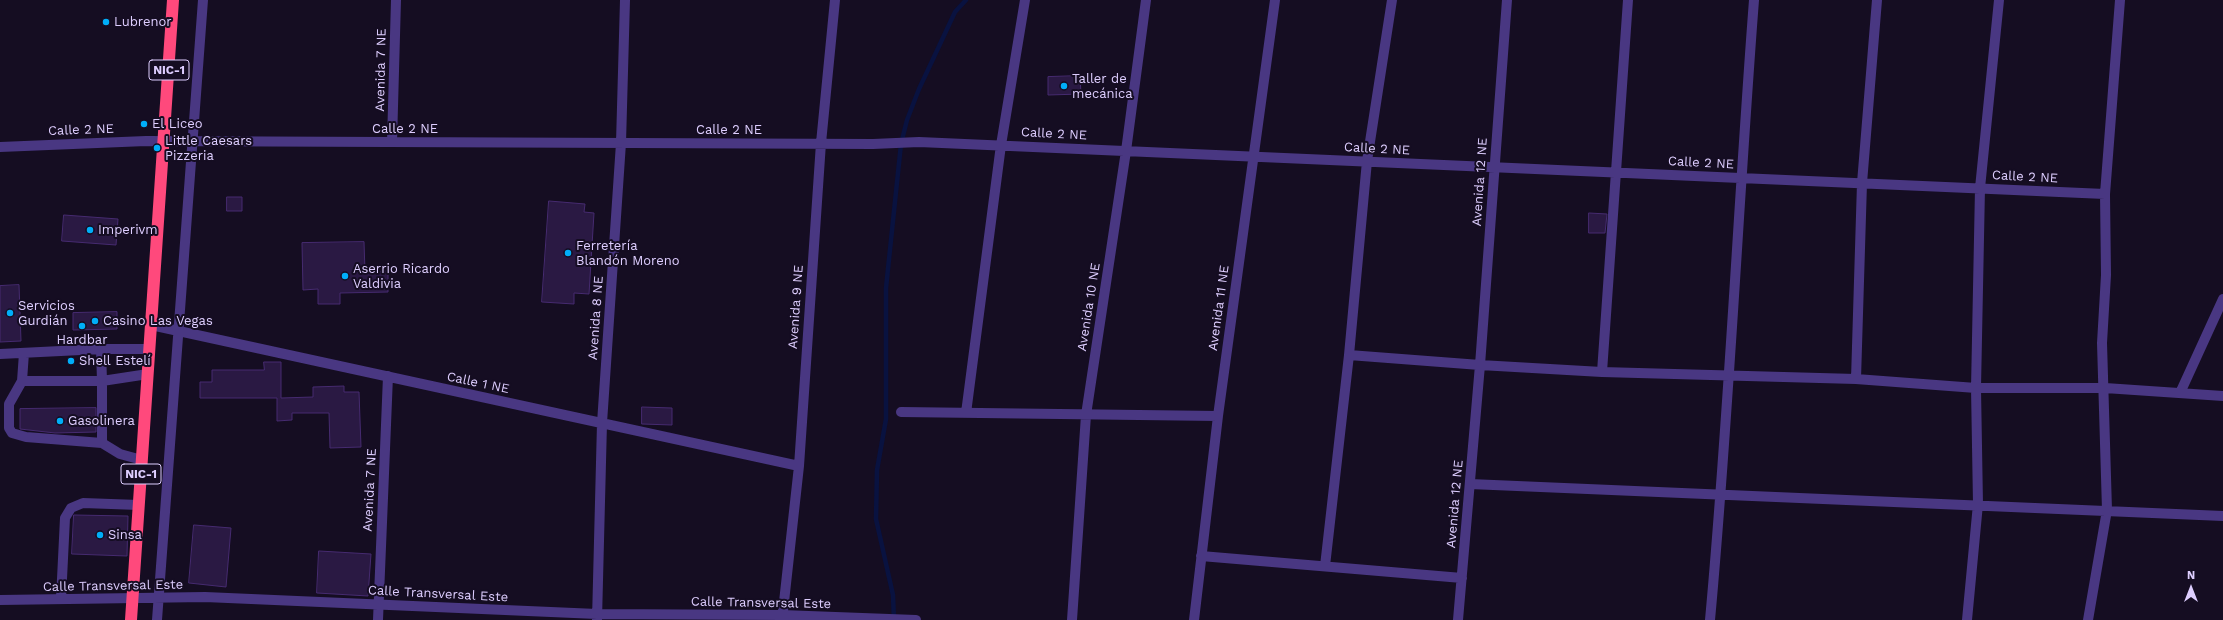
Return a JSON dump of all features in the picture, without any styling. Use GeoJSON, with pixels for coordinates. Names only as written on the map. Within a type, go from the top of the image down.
{"type":"FeatureCollection","features":[{"type":"Feature","properties":{"kind":"highway","name":"NIC-1"},"geometry":{"type":"LineString","coordinates":[[131,620],[173,0]]}},
{"type":"Feature","properties":{"kind":"street"},"geometry":{"type":"LineString","coordinates":[[157,620],[203,0]]}},
{"type":"Feature","properties":{"kind":"street","name":"Avenida 7 NE"},"geometry":{"type":"LineString","coordinates":[[392,142],[396,0]]}},
{"type":"Feature","properties":{"kind":"street","name":"Avenida 8 NE"},"geometry":{"type":"LineString","coordinates":[[597,617],[602,423],[621,143],[625,0]]}},
{"type":"Feature","properties":{"kind":"street","name":"Avenida 9 NE"},"geometry":{"type":"LineString","coordinates":[[782,617],[798,466],[821,143],[835,0]]}},
{"type":"Feature","properties":{"kind":"street"},"geometry":{"type":"LineString","coordinates":[[966,413],[1000,145],[1025,0]]}},
{"type":"Feature","properties":{"kind":"street","name":"Avenida 10 NE"},"geometry":{"type":"LineString","coordinates":[[1072,620],[1086,415],[1126,151],[1146,0]]}},
{"type":"Feature","properties":{"kind":"street","name":"Avenida 11 NE"},"geometry":{"type":"LineString","coordinates":[[1194,620],[1218,416],[1275,0]]}},
{"type":"Feature","properties":{"kind":"street"},"geometry":{"type":"LineString","coordinates":[[1325,566],[1349,355],[1367,161],[1392,0]]}},
{"type":"Feature","properties":{"kind":"street","name":"Avenida 12 NE"},"geometry":{"type":"LineString","coordinates":[[1458,620],[1480,365],[1507,0]]}},
{"type":"Feature","properties":{"kind":"street"},"geometry":{"type":"LineString","coordinates":[[1602,372],[1628,0]]}},
{"type":"Feature","properties":{"kind":"street"},"geometry":{"type":"LineString","coordinates":[[1710,620],[1722,494],[1740,178],[1754,0]]}},
{"type":"Feature","properties":{"kind":"street"},"geometry":{"type":"LineString","coordinates":[[1856,379],[1862,183],[1877,0]]}},
{"type":"Feature","properties":{"kind":"street"},"geometry":{"type":"LineString","coordinates":[[1967,620],[1978,504],[1976,388],[1980,188],[1999,0]]}},
{"type":"Feature","properties":{"kind":"street"},"geometry":{"type":"LineString","coordinates":[[2088,620],[2107,510],[2105,388],[2102,343],[2106,275],[2105,194],[2120,0]]}},
{"type":"Feature","properties":{"kind":"street","name":"Calle 2 NE"},"geometry":{"type":"LineString","coordinates":[[0,147],[164,141],[873,144],[919,142],[2105,194]]}},
{"type":"Feature","properties":{"kind":"street"},"geometry":{"type":"LineString","coordinates":[[2180,393],[2223,299]]}},
{"type":"Feature","properties":{"kind":"street","name":"Calle 1 NE"},"geometry":{"type":"LineString","coordinates":[[151,326],[388,376],[798,466]]}},
{"type":"Feature","properties":{"kind":"street"},"geometry":{"type":"LineString","coordinates":[[101,349],[102,444]]}},
{"type":"Feature","properties":{"kind":"street"},"geometry":{"type":"LineString","coordinates":[[0,354],[101,349],[150,349]]}},
{"type":"Feature","properties":{"kind":"street"},"geometry":{"type":"LineString","coordinates":[[24,353],[22,381],[9,404],[9,428],[12,433],[26,437],[102,444],[120,454],[142,460]]}},
{"type":"Feature","properties":{"kind":"street"},"geometry":{"type":"LineString","coordinates":[[1349,355],[1602,372],[1856,379],[1976,388],[2105,388],[2223,396]]}},
{"type":"Feature","properties":{"kind":"street"},"geometry":{"type":"LineString","coordinates":[[22,381],[102,381],[148,374]]}},
{"type":"Feature","properties":{"kind":"street","name":"Avenida 7 NE"},"geometry":{"type":"LineString","coordinates":[[378,620],[388,376]]}},
{"type":"Feature","properties":{"kind":"street"},"geometry":{"type":"LineString","coordinates":[[901,412],[1218,416]]}},
{"type":"Feature","properties":{"kind":"street"},"geometry":{"type":"LineString","coordinates":[[1470,484],[1978,504],[2223,516]]}},
{"type":"Feature","properties":{"kind":"street"},"geometry":{"type":"LineString","coordinates":[[61,599],[65,518],[71,508],[83,503],[139,505]]}},
{"type":"Feature","properties":{"kind":"street"},"geometry":{"type":"LineString","coordinates":[[1201,556],[1462,578]]}},
{"type":"Feature","properties":{"kind":"street","name":"Calle Transversal Este"},"geometry":{"type":"LineString","coordinates":[[0,600],[205,598],[378,604],[597,617],[782,617],[916,620]]}},
{"type":"Feature","properties":{"kind":"building","name":"Taller de mecánica"},"geometry":{"type":"Polygon","coordinates":[[[1080,76],[1081,94],[1048,95],[1048,77],[1080,76]]]}},
{"type":"Feature","properties":{"kind":"building"},"geometry":{"type":"Polygon","coordinates":[[[227,197],[242,197],[242,211],[227,211],[227,197]]]}},
{"type":"Feature","properties":{"kind":"building","name":"Ferretería Blandón Moreno"},"geometry":{"type":"Polygon","coordinates":[[[549,201],[585,204],[584,212],[594,213],[589,294],[574,293],[574,304],[542,302],[549,201]]]}},
{"type":"Feature","properties":{"kind":"building"},"geometry":{"type":"Polygon","coordinates":[[[1589,213],[1607,214],[1605,233],[1589,233],[1589,213]]]}},
{"type":"Feature","properties":{"kind":"building","name":"Imperivm"},"geometry":{"type":"Polygon","coordinates":[[[64,215],[118,219],[116,245],[62,241],[64,215]]]}},
{"type":"Feature","properties":{"kind":"building","name":"Aserrio Ricardo Valdivia"},"geometry":{"type":"Polygon","coordinates":[[[364,242],[365,272],[388,271],[388,292],[340,293],[340,304],[318,304],[318,289],[303,290],[302,243],[364,242]]]}},
{"type":"Feature","properties":{"kind":"building","name":"Servicios Gurdián"},"geometry":{"type":"Polygon","coordinates":[[[19,285],[21,341],[0,342],[0,286],[19,285]]]}},
{"type":"Feature","properties":{"kind":"building","name":"Casino Las Vegas"},"geometry":{"type":"Polygon","coordinates":[[[117,312],[117,329],[73,330],[73,313],[117,312]]]}},
{"type":"Feature","properties":{"kind":"building"},"geometry":{"type":"Polygon","coordinates":[[[264,362],[281,362],[281,398],[313,397],[313,387],[344,386],[344,392],[359,392],[361,447],[330,448],[329,413],[292,413],[292,420],[277,421],[277,398],[200,398],[200,382],[212,382],[212,370],[264,370],[264,362]]]}},
{"type":"Feature","properties":{"kind":"building"},"geometry":{"type":"Polygon","coordinates":[[[642,407],[672,408],[672,425],[642,424],[642,407]]]}},
{"type":"Feature","properties":{"kind":"building","name":"Gasolinera"},"geometry":{"type":"Polygon","coordinates":[[[96,408],[96,432],[55,433],[20,429],[20,409],[96,408]]]}},
{"type":"Feature","properties":{"kind":"building","name":"Sinsa"},"geometry":{"type":"Polygon","coordinates":[[[74,515],[128,516],[127,556],[72,554],[74,515]]]}},
{"type":"Feature","properties":{"kind":"building"},"geometry":{"type":"Polygon","coordinates":[[[194,525],[231,528],[226,587],[189,583],[194,525]]]}},
{"type":"Feature","properties":{"kind":"building"},"geometry":{"type":"Polygon","coordinates":[[[319,551],[371,554],[368,596],[317,593],[319,551]]]}},
{"type":"Feature","properties":{"kind":"waterway"},"geometry":{"type":"LineString","coordinates":[[894,620],[893,595],[876,519],[877,470],[886,419],[886,288],[901,144],[907,120],[919,89],[955,12],[966,0]]}},
{"type":"Feature","properties":{"kind":"place","name":"Lubrenor"},"geometry":{"type":"Point","coordinates":[106,22]}},
{"type":"Feature","properties":{"kind":"place","name":"Taller de mecánica"},"geometry":{"type":"Point","coordinates":[1064,86]}},
{"type":"Feature","properties":{"kind":"place","name":"El Liceo"},"geometry":{"type":"Point","coordinates":[144,124]}},
{"type":"Feature","properties":{"kind":"place","name":"Little Caesars Pizzeria"},"geometry":{"type":"Point","coordinates":[157,148]}},
{"type":"Feature","properties":{"kind":"place","name":"Imperivm"},"geometry":{"type":"Point","coordinates":[90,230]}},
{"type":"Feature","properties":{"kind":"place","name":"Ferretería Blandón Moreno"},"geometry":{"type":"Point","coordinates":[568,253]}},
{"type":"Feature","properties":{"kind":"place","name":"Aserrio Ricardo Valdivia"},"geometry":{"type":"Point","coordinates":[345,276]}},
{"type":"Feature","properties":{"kind":"place","name":"Servicios Gurdián"},"geometry":{"type":"Point","coordinates":[10,313]}},
{"type":"Feature","properties":{"kind":"place","name":"Casino Las Vegas"},"geometry":{"type":"Point","coordinates":[95,321]}},
{"type":"Feature","properties":{"kind":"place","name":"Hardbar"},"geometry":{"type":"Point","coordinates":[82,326]}},
{"type":"Feature","properties":{"kind":"place","name":"Shell Estelí"},"geometry":{"type":"Point","coordinates":[71,361]}},
{"type":"Feature","properties":{"kind":"place","name":"Gasolinera"},"geometry":{"type":"Point","coordinates":[60,421]}},
{"type":"Feature","properties":{"kind":"place","name":"Sinsa"},"geometry":{"type":"Point","coordinates":[100,535]}}]}
